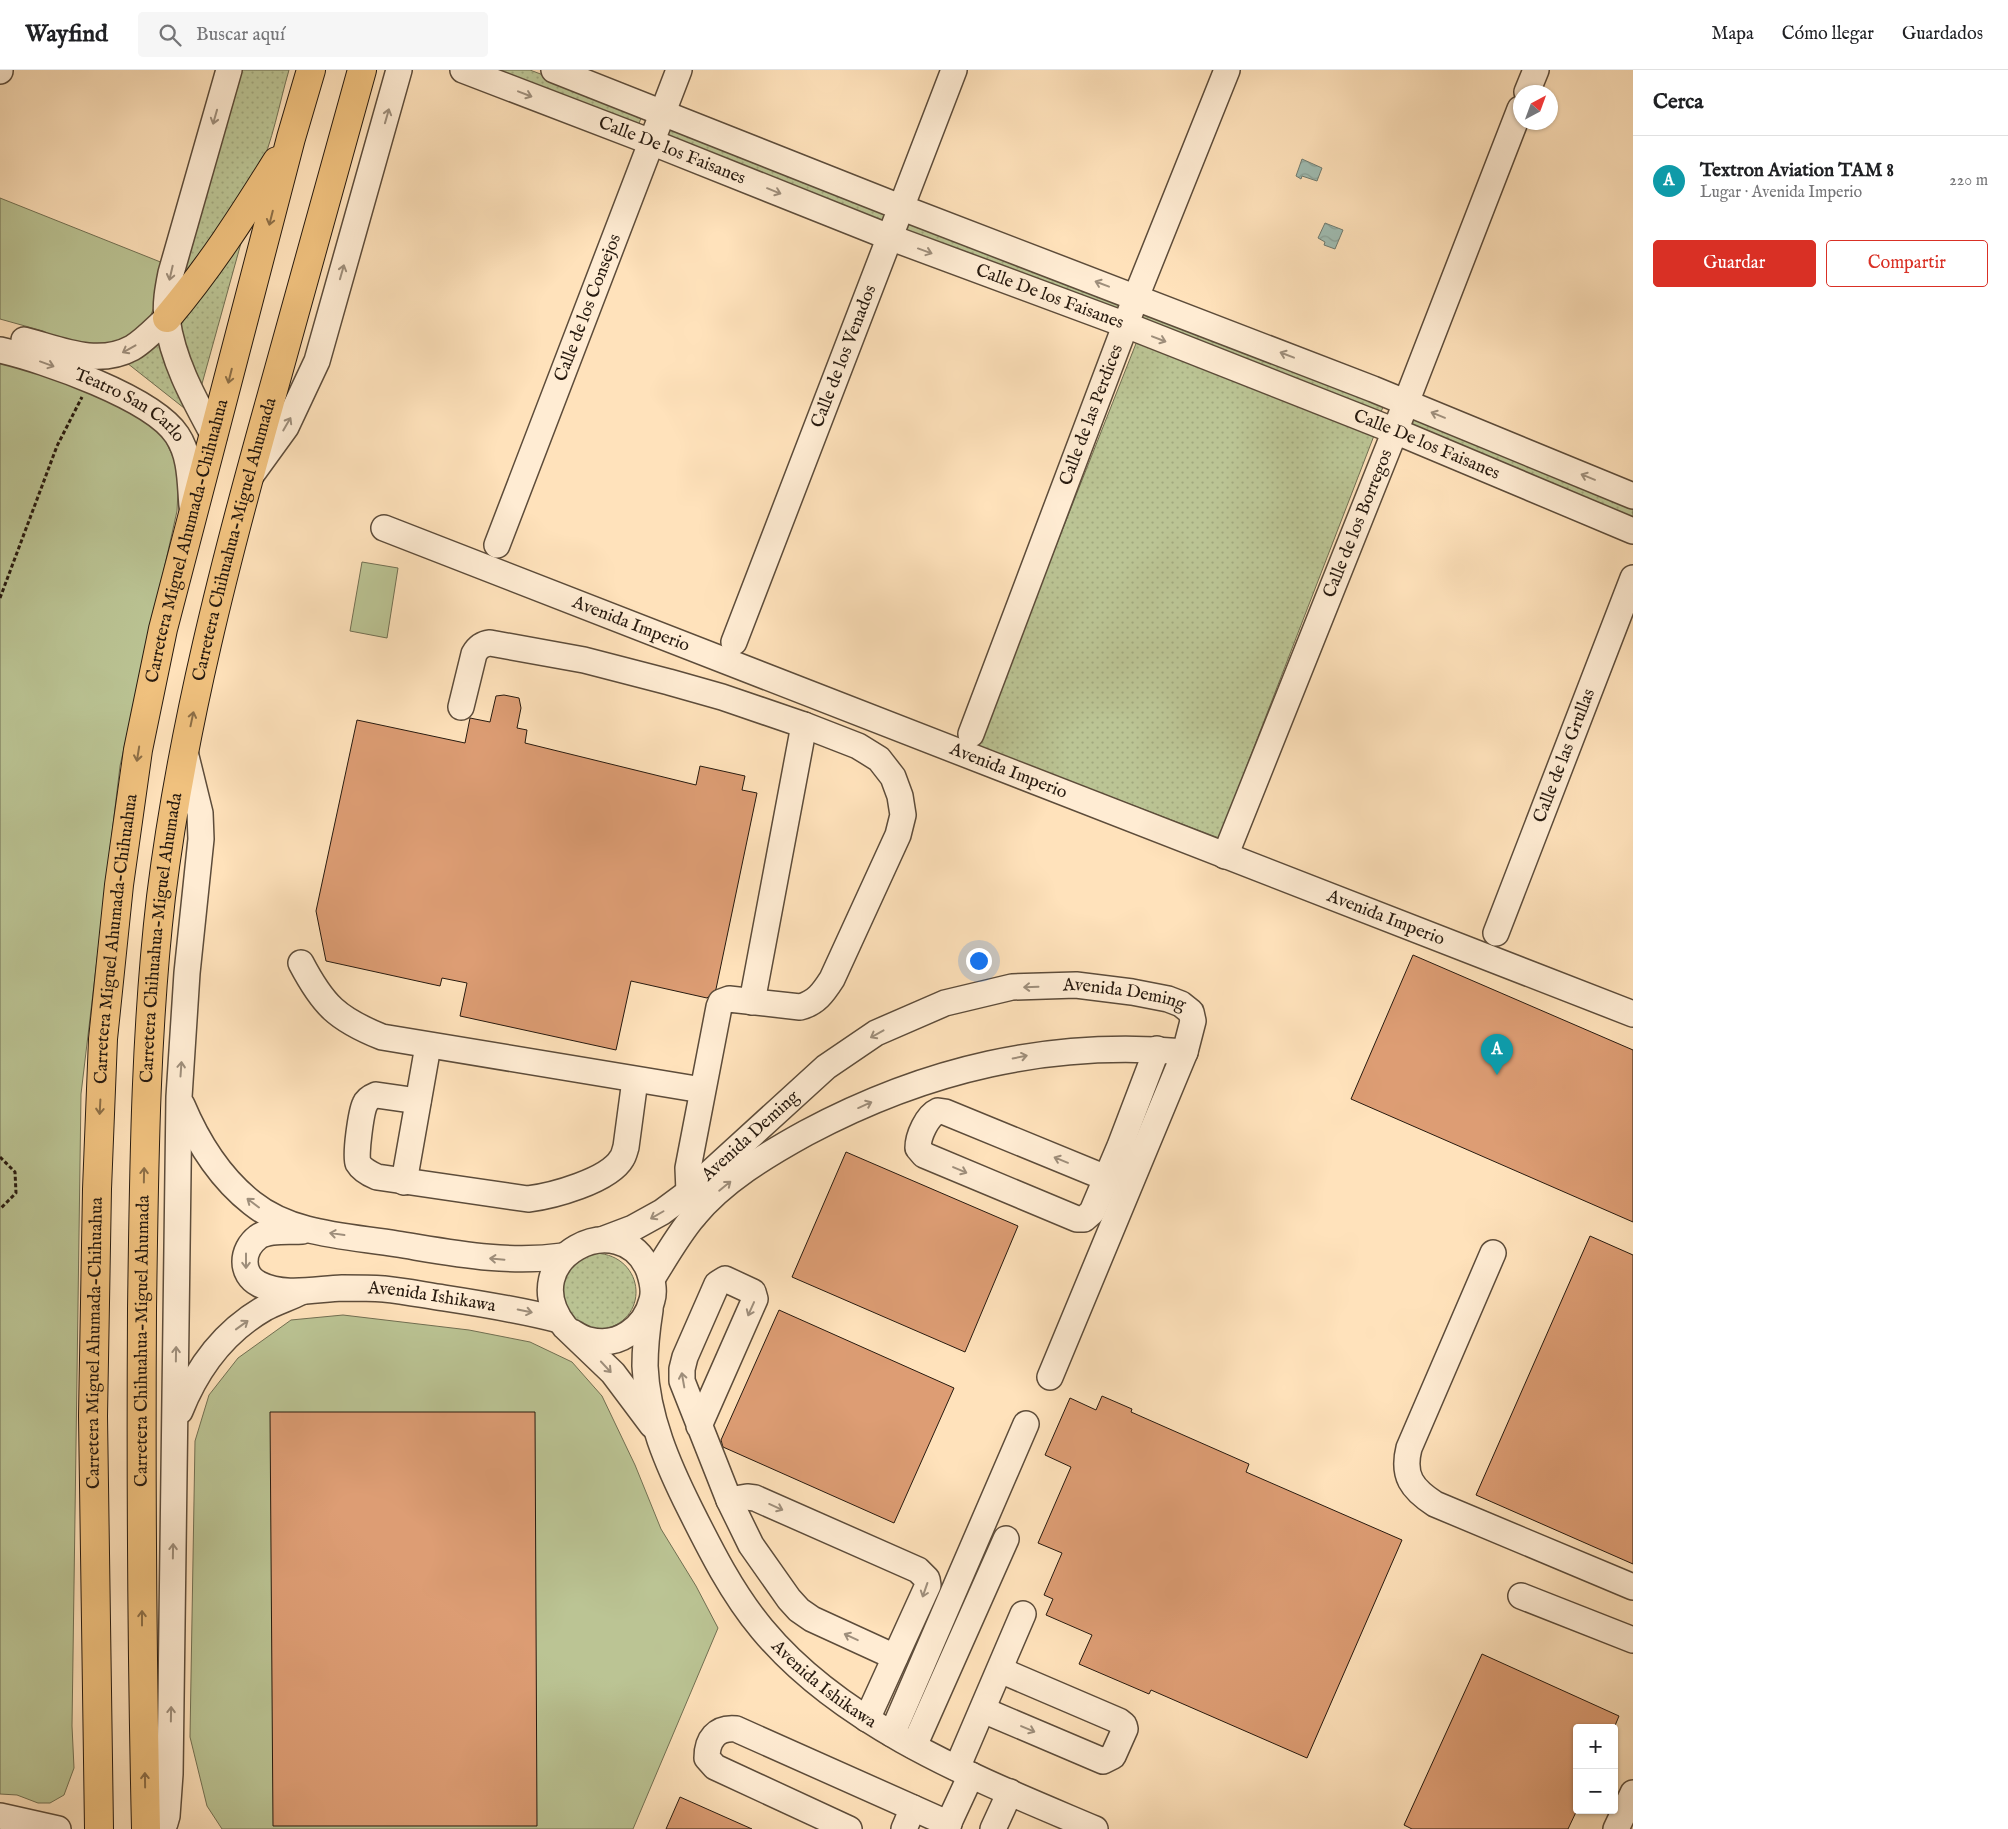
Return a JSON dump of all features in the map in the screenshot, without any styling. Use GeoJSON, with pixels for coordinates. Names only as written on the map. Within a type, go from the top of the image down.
{"type":"FeatureCollection","features":[{"type":"Feature","properties":{"kind":"main road","name":"Carretera Miguel Ahumada-Chihuahua"},"geometry":{"type":"LineString","coordinates":[[98,1829],[93,1416],[96,1189],[103,1039],[119,885],[138,750],[163,629],[311,70]]}},
{"type":"Feature","properties":{"kind":"main road","name":"Carretera Chihuahua-Miguel Ahumada"},"geometry":{"type":"LineString","coordinates":[[146,1829],[142,1662],[144,1157],[151,1010],[161,898],[185,752],[214,614],[249,478],[362,70]]}},
{"type":"Feature","properties":{"kind":"main road"},"geometry":{"type":"LineString","coordinates":[[167,318],[197,282],[227,241],[292,138]]}},
{"type":"Feature","properties":{"kind":"street"},"geometry":{"type":"LineString","coordinates":[[214,436],[190,391],[175,355],[167,318],[167,296],[171,273],[228,70]]}},
{"type":"Feature","properties":{"kind":"street"},"geometry":{"type":"LineString","coordinates":[[249,478],[286,426],[317,361],[400,70]]}},
{"type":"Feature","properties":{"kind":"street","name":"Calle De los Faisanes"},"geometry":{"type":"LineString","coordinates":[[463,70],[651,142],[889,237],[1126,326],[1396,431],[1633,531]]}},
{"type":"Feature","properties":{"kind":"street","name":"Calle De los Faisanes"},"geometry":{"type":"LineString","coordinates":[[554,70],[900,207],[1406,402],[1633,496]]}},
{"type":"Feature","properties":{"kind":"street","name":"Calle de los Consejos"},"geometry":{"type":"LineString","coordinates":[[497,545],[678,70]]}},
{"type":"Feature","properties":{"kind":"street","name":"Calle de los Venados"},"geometry":{"type":"LineString","coordinates":[[734,642],[954,70]]}},
{"type":"Feature","properties":{"kind":"street","name":"Calle de las Perdices"},"geometry":{"type":"LineString","coordinates":[[971,734],[1136,297],[1227,70]]}},
{"type":"Feature","properties":{"kind":"street"},"geometry":{"type":"LineString","coordinates":[[1530,85],[1536,70]]}},
{"type":"Feature","properties":{"kind":"street","name":"Calle de los Borregos"},"geometry":{"type":"LineString","coordinates":[[1226,856],[1396,431],[1513,127]]}},
{"type":"Feature","properties":{"kind":"street","name":"Teatro San Carlo"},"geometry":{"type":"LineString","coordinates":[[0,334],[84,356],[102,357],[117,355],[134,347],[167,318]]}},
{"type":"Feature","properties":{"kind":"street","name":"Teatro San Carlo"},"geometry":{"type":"LineString","coordinates":[[0,350],[23,355],[90,380],[131,400],[163,420],[177,434],[185,449],[190,470],[192,519]]}},
{"type":"Feature","properties":{"kind":"street","name":"Avenida Imperio"},"geometry":{"type":"LineString","coordinates":[[384,528],[1633,1014]]}},
{"type":"Feature","properties":{"kind":"street","name":"Calle de las Grullas"},"geometry":{"type":"LineString","coordinates":[[1496,933],[1633,578]]}},
{"type":"Feature","properties":{"kind":"street"},"geometry":{"type":"LineString","coordinates":[[461,707],[474,654],[483,644],[490,643],[584,660],[722,697],[804,724],[858,746],[879,760],[893,778],[900,796],[903,815],[898,835],[832,980],[821,996],[810,1004],[800,1007],[728,998],[721,1002],[688,1168],[691,1204]]}},
{"type":"Feature","properties":{"kind":"street"},"geometry":{"type":"LineString","coordinates":[[752,1002],[804,724]]}},
{"type":"Feature","properties":{"kind":"street"},"geometry":{"type":"LineString","coordinates":[[158,1829],[165,1823],[167,1816],[170,1774],[179,1097],[187,973],[201,839],[200,812],[185,752]]}},
{"type":"Feature","properties":{"kind":"street"},"geometry":{"type":"LineString","coordinates":[[300,963],[314,989],[332,1009],[355,1027],[382,1037],[702,1090]]}},
{"type":"Feature","properties":{"kind":"street","name":"Avenida Deming"},"geometry":{"type":"LineString","coordinates":[[604,1239],[633,1228],[655,1216],[691,1204],[722,1189],[782,1146],[894,1092],[967,1069],[1028,1056],[1088,1050],[1157,1049],[1185,1052],[1193,1021],[1190,1012],[1181,1004],[1168,999],[1132,992],[1076,985],[1012,987],[944,1003],[876,1033],[826,1067],[691,1204],[652,1279]]}},
{"type":"Feature","properties":{"kind":"street"},"geometry":{"type":"LineString","coordinates":[[404,1182],[428,1046]]}},
{"type":"Feature","properties":{"kind":"street"},"geometry":{"type":"LineString","coordinates":[[1106,1178],[938,1111],[929,1118],[918,1143],[918,1148],[924,1155],[1078,1220],[1084,1219],[1092,1212],[1106,1178],[1157,1049]]}},
{"type":"Feature","properties":{"kind":"street"},"geometry":{"type":"LineString","coordinates":[[1050,1377],[1185,1052]]}},
{"type":"Feature","properties":{"kind":"street"},"geometry":{"type":"LineString","coordinates":[[418,1101],[376,1095],[370,1097],[365,1104],[356,1156],[359,1165],[366,1171],[377,1177],[404,1182],[528,1198],[546,1197],[596,1178],[618,1164],[626,1147],[635,1080]]}},
{"type":"Feature","properties":{"kind":"street"},"geometry":{"type":"LineString","coordinates":[[179,1097],[192,1130],[206,1154],[229,1182],[253,1204],[282,1221],[312,1231],[490,1258],[539,1260],[563,1256],[577,1247],[604,1239],[620,1242],[635,1251],[646,1264],[652,1279]]}},
{"type":"Feature","properties":{"kind":"street"},"geometry":{"type":"LineString","coordinates":[[303,1291],[272,1288],[260,1284],[251,1278],[244,1267],[245,1254],[250,1244],[259,1236],[270,1232],[312,1231]]}},
{"type":"Feature","properties":{"kind":"street"},"geometry":{"type":"LineString","coordinates":[[1493,1253],[1409,1448],[1406,1461],[1407,1472],[1413,1485],[1423,1496],[1435,1504],[1633,1587]]}},
{"type":"Feature","properties":{"kind":"street","name":"Avenida Ishikawa"},"geometry":{"type":"LineString","coordinates":[[563,1256],[554,1270],[550,1287],[552,1304],[566,1326],[613,1373],[656,1431],[683,1495],[710,1550],[742,1602],[762,1630],[798,1666],[847,1705],[892,1734],[964,1771],[1095,1829]]}},
{"type":"Feature","properties":{"kind":"street","name":"Avenida Ishikawa"},"geometry":{"type":"LineString","coordinates":[[652,1279],[653,1295],[646,1340],[646,1368],[656,1431]]}},
{"type":"Feature","properties":{"kind":"street"},"geometry":{"type":"LineString","coordinates":[[699,1426],[755,1299],[753,1292],[725,1279],[717,1284],[685,1357],[682,1381],[699,1426],[729,1500],[751,1545],[799,1610],[812,1619],[895,1657]]}},
{"type":"Feature","properties":{"kind":"street","name":"Avenida Ishikawa"},"geometry":{"type":"LineString","coordinates":[[303,1291],[342,1288],[383,1289],[523,1310],[566,1326],[589,1340],[607,1342],[625,1337],[640,1326],[650,1310]]}},
{"type":"Feature","properties":{"kind":"street"},"geometry":{"type":"LineString","coordinates":[[176,1421],[190,1385],[208,1358],[232,1332],[265,1308],[303,1291]]}},
{"type":"Feature","properties":{"kind":"street"},"geometry":{"type":"LineString","coordinates":[[892,1734],[1026,1424]]}},
{"type":"Feature","properties":{"kind":"street"},"geometry":{"type":"LineString","coordinates":[[729,1500],[747,1497],[755,1498],[923,1574],[927,1579],[928,1585],[867,1719]]}},
{"type":"Feature","properties":{"kind":"street"},"geometry":{"type":"LineString","coordinates":[[914,1746],[1006,1539]]}},
{"type":"Feature","properties":{"kind":"street"},"geometry":{"type":"LineString","coordinates":[[1521,1596],[1633,1640]]}},
{"type":"Feature","properties":{"kind":"street"},"geometry":{"type":"LineString","coordinates":[[849,1829],[715,1767],[707,1758],[707,1751],[713,1737],[719,1731],[726,1728],[736,1729],[908,1819],[948,1826],[983,1710],[1023,1614]]}},
{"type":"Feature","properties":{"kind":"street"},"geometry":{"type":"LineString","coordinates":[[983,1710],[1104,1760],[1110,1759],[1113,1756],[1124,1729],[1124,1725],[1119,1721],[1000,1670]]}},
{"type":"Feature","properties":{"kind":"street"},"geometry":{"type":"LineString","coordinates":[[993,1829],[1010,1792]]}},
{"type":"Feature","properties":{"kind":"street"},"geometry":{"type":"LineString","coordinates":[[1616,1829],[1633,1793]]}},
{"type":"Feature","properties":{"kind":"street"},"geometry":{"type":"LineString","coordinates":[[0,1816],[58,1829]]}},
{"type":"Feature","properties":{"kind":"path"},"geometry":{"type":"LineString","coordinates":[[0,598],[57,446],[90,380]]}},
{"type":"Feature","properties":{"kind":"path"},"geometry":{"type":"LineString","coordinates":[[0,1157],[15,1172],[16,1193],[0,1209]]}},
{"type":"Feature","properties":{"kind":"green space"},"geometry":{"type":"Polygon","coordinates":[[[237,70],[289,70],[268,148],[258,173],[232,217],[178,284],[237,70]]]}},
{"type":"Feature","properties":{"kind":"green space"},"geometry":{"type":"Polygon","coordinates":[[[493,70],[530,70],[643,113],[638,126],[493,70]]]}},
{"type":"Feature","properties":{"kind":"green space"},"geometry":{"type":"Polygon","coordinates":[[[671,126],[891,210],[886,223],[667,138],[671,126]]]}},
{"type":"Feature","properties":{"kind":"green space"},"geometry":{"type":"Polygon","coordinates":[[[0,198],[163,263],[159,295],[150,317],[135,334],[97,349],[63,341],[43,331],[0,319],[0,198]]]}},
{"type":"Feature","properties":{"kind":"green space"},"geometry":{"type":"Polygon","coordinates":[[[905,216],[1125,300],[1120,313],[901,228],[905,216]]]}},
{"type":"Feature","properties":{"kind":"green space"},"geometry":{"type":"Polygon","coordinates":[[[246,225],[200,391],[175,319],[246,225]]]}},
{"type":"Feature","properties":{"kind":"green space"},"geometry":{"type":"Polygon","coordinates":[[[1143,307],[1385,402],[1379,417],[1137,323],[1143,307]]]}},
{"type":"Feature","properties":{"kind":"green space"},"geometry":{"type":"Polygon","coordinates":[[[160,337],[184,408],[127,363],[160,337]]]}},
{"type":"Feature","properties":{"kind":"green space"},"geometry":{"type":"Polygon","coordinates":[[[1137,341],[1375,433],[1219,838],[977,746],[1137,341]]]}},
{"type":"Feature","properties":{"kind":"green space"},"geometry":{"type":"Polygon","coordinates":[[[0,360],[88,392],[137,414],[162,433],[179,470],[177,511],[120,766],[81,1094],[72,1726],[74,1768],[64,1795],[50,1803],[38,1803],[17,1795],[0,1794],[0,360]]]}},
{"type":"Feature","properties":{"kind":"green space"},"geometry":{"type":"Polygon","coordinates":[[[1411,415],[1633,507],[1633,521],[1406,426],[1411,415]]]}},
{"type":"Feature","properties":{"kind":"green space"},"geometry":{"type":"Polygon","coordinates":[[[362,562],[398,568],[387,638],[350,631],[362,562]]]}},
{"type":"Feature","properties":{"kind":"green space"},"geometry":{"type":"Polygon","coordinates":[[[590,1253],[608,1255],[622,1263],[631,1274],[636,1286],[635,1300],[630,1313],[619,1323],[604,1329],[591,1329],[579,1325],[565,1311],[562,1284],[563,1274],[572,1263],[590,1253]]]}},
{"type":"Feature","properties":{"kind":"green space"},"geometry":{"type":"Polygon","coordinates":[[[343,1315],[469,1330],[530,1342],[572,1362],[602,1396],[635,1465],[661,1529],[696,1586],[718,1628],[633,1829],[222,1829],[207,1806],[190,1737],[195,1441],[209,1395],[238,1358],[291,1320],[343,1315]]]}},
{"type":"Feature","properties":{"kind":"water"},"geometry":{"type":"Polygon","coordinates":[[[1302,159],[1322,168],[1317,181],[1302,176],[1301,179],[1296,176],[1302,159]]]}},
{"type":"Feature","properties":{"kind":"water"},"geometry":{"type":"Polygon","coordinates":[[[1325,223],[1343,230],[1335,249],[1324,245],[1325,242],[1318,238],[1325,223]]]}},
{"type":"Feature","properties":{"kind":"building"},"geometry":{"type":"Polygon","coordinates":[[[504,695],[519,698],[521,708],[517,728],[527,730],[525,743],[696,785],[700,766],[745,776],[742,790],[757,793],[716,989],[707,998],[631,981],[616,1050],[460,1016],[467,983],[442,978],[440,986],[326,961],[316,911],[357,720],[465,743],[470,718],[490,722],[496,696],[504,695]]]}},
{"type":"Feature","properties":{"kind":"building"},"geometry":{"type":"Polygon","coordinates":[[[1413,955],[1633,1050],[1633,1222],[1351,1099],[1413,955]]]}},
{"type":"Feature","properties":{"kind":"building"},"geometry":{"type":"Polygon","coordinates":[[[846,1152],[1018,1226],[965,1352],[792,1277],[846,1152]]]}},
{"type":"Feature","properties":{"kind":"building"},"geometry":{"type":"Polygon","coordinates":[[[1590,1236],[1633,1255],[1633,1564],[1476,1495],[1590,1236]]]}},
{"type":"Feature","properties":{"kind":"building"},"geometry":{"type":"Polygon","coordinates":[[[779,1310],[954,1388],[894,1523],[723,1447],[721,1440],[779,1310]]]}},
{"type":"Feature","properties":{"kind":"building"},"geometry":{"type":"Polygon","coordinates":[[[1102,1396],[1132,1409],[1131,1412],[1249,1464],[1246,1472],[1402,1540],[1307,1758],[1151,1690],[1149,1694],[1079,1664],[1092,1635],[1046,1615],[1053,1599],[1044,1595],[1062,1553],[1038,1543],[1071,1467],[1045,1455],[1070,1398],[1096,1410],[1102,1396]]]}},
{"type":"Feature","properties":{"kind":"building"},"geometry":{"type":"Polygon","coordinates":[[[270,1412],[535,1412],[537,1826],[273,1826],[270,1412]]]}},
{"type":"Feature","properties":{"kind":"building"},"geometry":{"type":"Polygon","coordinates":[[[1482,1654],[1619,1716],[1616,1724],[1573,1724],[1573,1814],[1575,1814],[1568,1829],[1412,1829],[1404,1825],[1482,1654]]]}},
{"type":"Feature","properties":{"kind":"building"},"geometry":{"type":"Polygon","coordinates":[[[680,1797],[752,1829],[666,1829],[680,1797]]]}},
{"type":"Feature","properties":{"kind":"place","name":"Textron Aviation TAM 8"},"geometry":{"type":"Point","coordinates":[1497,1075]}}]}
